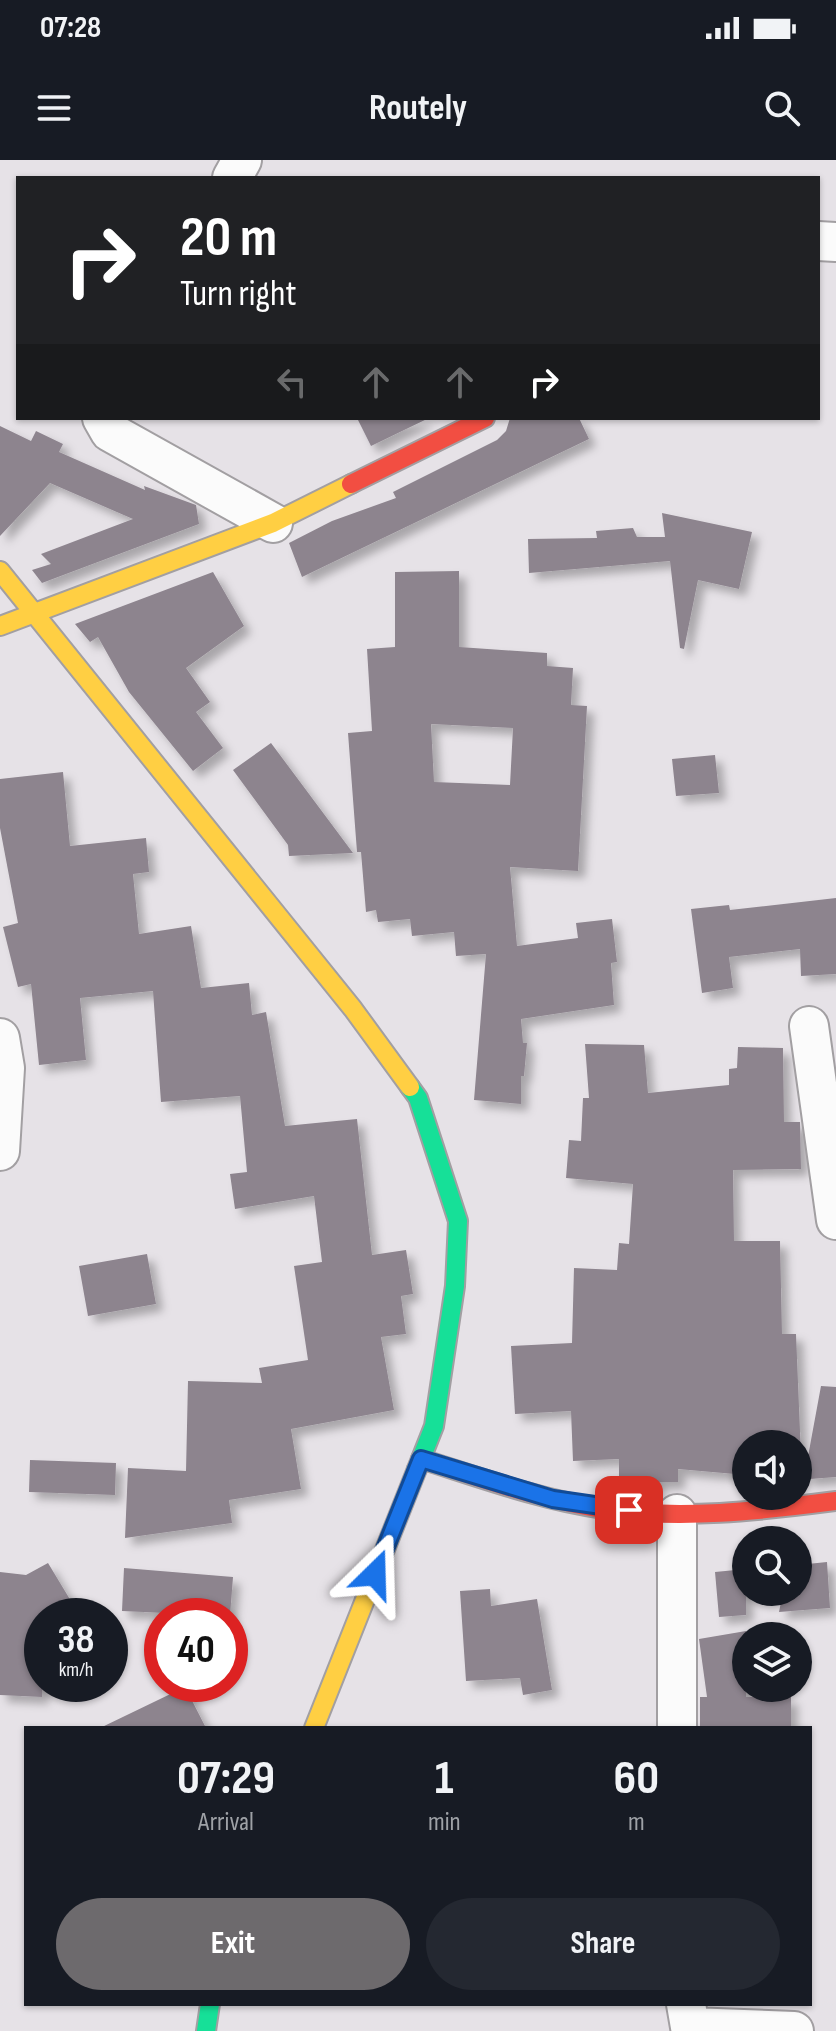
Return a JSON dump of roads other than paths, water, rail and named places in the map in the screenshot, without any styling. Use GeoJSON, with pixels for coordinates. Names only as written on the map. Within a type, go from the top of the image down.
{"type":"FeatureCollection","features":[{"type":"Feature","properties":{"kind":"street"},"geometry":{"type":"LineString","coordinates":[[103,420],[110,432],[273,523]]}},
{"type":"Feature","properties":{"kind":"street"},"geometry":{"type":"LineString","coordinates":[[0,626],[273,523],[481,420]]}},
{"type":"Feature","properties":{"kind":"street"},"geometry":{"type":"LineString","coordinates":[[0,571],[343,997],[418,1098],[442,1162],[458,1221],[455,1286],[434,1426],[315,1726]]}},
{"type":"Feature","properties":{"kind":"street"},"geometry":{"type":"LineString","coordinates":[[809,1026],[836,1220]]}},
{"type":"Feature","properties":{"kind":"street"},"geometry":{"type":"LineString","coordinates":[[0,1038],[5,1068],[0,1151]]}},
{"type":"Feature","properties":{"kind":"street"},"geometry":{"type":"LineString","coordinates":[[421,1459],[553,1499],[605,1509],[677,1514],[836,1501]]}},
{"type":"Feature","properties":{"kind":"street"},"geometry":{"type":"LineString","coordinates":[[677,1514],[677,1726]]}},
{"type":"Feature","properties":{"kind":"street"},"geometry":{"type":"LineString","coordinates":[[206,2031],[210,2006]]}},
{"type":"Feature","properties":{"kind":"street"},"geometry":{"type":"LineString","coordinates":[[688,2021],[794,2031]]}}]}
